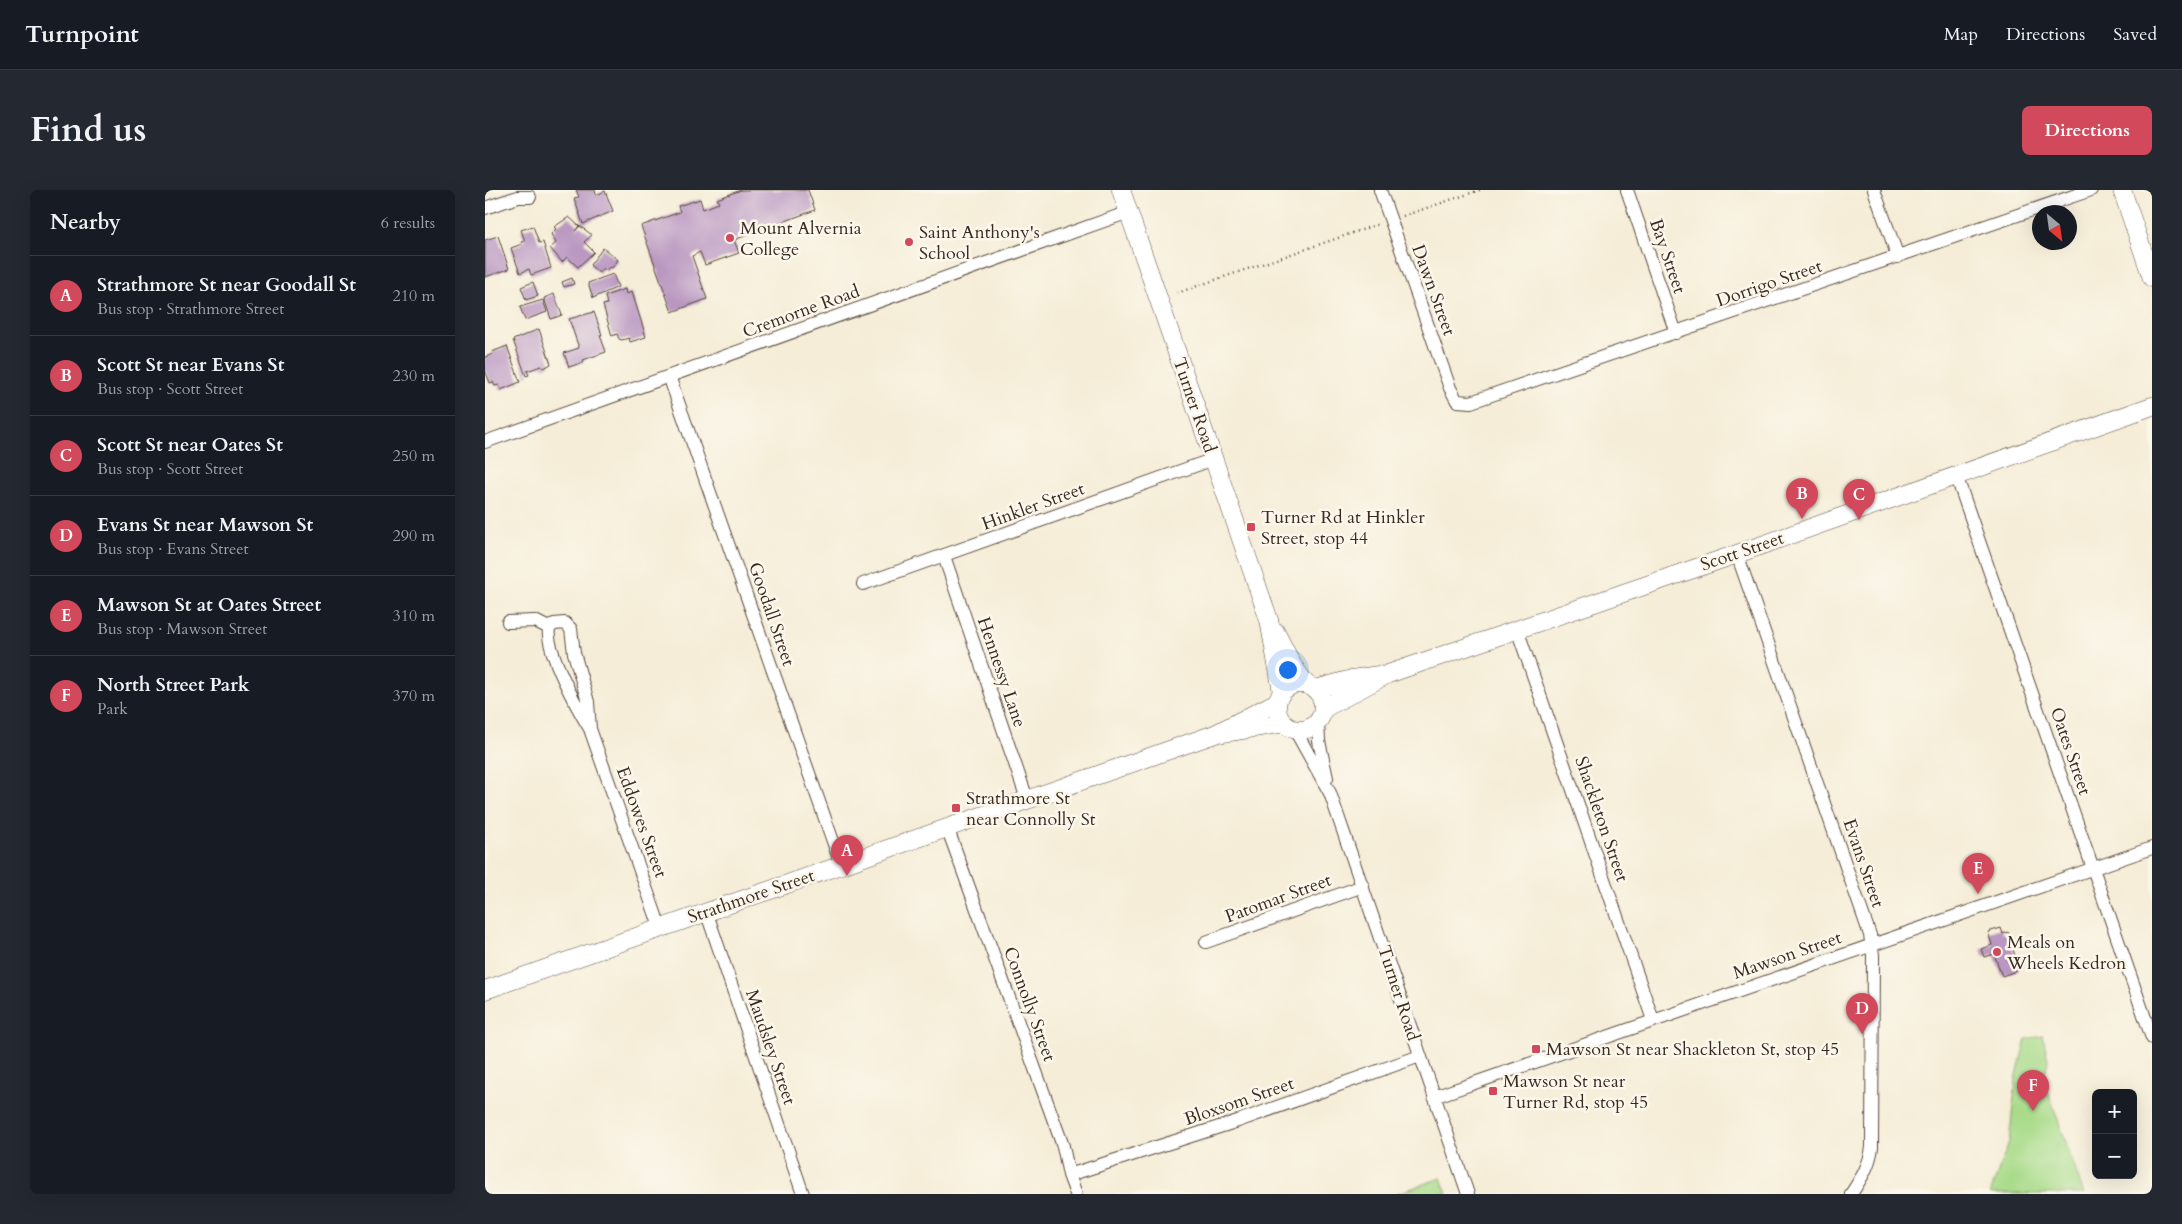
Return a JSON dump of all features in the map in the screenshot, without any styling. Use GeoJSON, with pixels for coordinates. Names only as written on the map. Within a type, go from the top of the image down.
{"type":"FeatureCollection","features":[{"type":"Feature","properties":{"kind":"street","name":"Turner Road"},"geometry":{"type":"LineString","coordinates":[[1121,190],[1269,620],[1293,666],[1320,695],[1319,741],[1329,793],[1363,886],[1468,1194]]}},
{"type":"Feature","properties":{"kind":"street","name":"Dawn Street"},"geometry":{"type":"LineString","coordinates":[[1380,190],[1450,388],[1457,401]]}},
{"type":"Feature","properties":{"kind":"street","name":"Bay Street"},"geometry":{"type":"LineString","coordinates":[[1627,190],[1677,333]]}},
{"type":"Feature","properties":{"kind":"street"},"geometry":{"type":"LineString","coordinates":[[1873,190],[1897,257]]}},
{"type":"Feature","properties":{"kind":"street","name":"Dorrigo Street"},"geometry":{"type":"LineString","coordinates":[[1457,401],[1471,402],[2091,190]]}},
{"type":"Feature","properties":{"kind":"street"},"geometry":{"type":"LineString","coordinates":[[2122,190],[2152,278]]}},
{"type":"Feature","properties":{"kind":"street"},"geometry":{"type":"LineString","coordinates":[[485,208],[517,197],[530,197]]}},
{"type":"Feature","properties":{"kind":"street","name":"Cremorne Road"},"geometry":{"type":"LineString","coordinates":[[485,442],[1129,212]]}},
{"type":"Feature","properties":{"kind":"street","name":"Goodall Street"},"geometry":{"type":"LineString","coordinates":[[669,376],[841,864]]}},
{"type":"Feature","properties":{"kind":"street","name":"Scott Street"},"geometry":{"type":"LineString","coordinates":[[1311,687],[1388,674],[1737,554],[2152,406]]}},
{"type":"Feature","properties":{"kind":"street","name":"Hinkler Street"},"geometry":{"type":"LineString","coordinates":[[863,584],[1214,459]]}},
{"type":"Feature","properties":{"kind":"street","name":"Oates Street"},"geometry":{"type":"LineString","coordinates":[[1957,475],[2152,1038]]}},
{"type":"Feature","properties":{"kind":"street","name":"Evans Street"},"geometry":{"type":"LineString","coordinates":[[1737,554],[1872,945],[1871,1159],[1851,1194]]}},
{"type":"Feature","properties":{"kind":"street","name":"Hennessy Lane"},"geometry":{"type":"LineString","coordinates":[[944,556],[1027,799]]}},
{"type":"Feature","properties":{"kind":"street","name":"Turner Road"},"geometry":{"type":"LineString","coordinates":[[1269,620],[1280,697],[1277,710],[1290,727],[1329,793]]}},
{"type":"Feature","properties":{"kind":"street","name":"Eddowes Street"},"geometry":{"type":"LineString","coordinates":[[508,622],[535,621],[549,628]]}},
{"type":"Feature","properties":{"kind":"street","name":"Eddowes Street"},"geometry":{"type":"LineString","coordinates":[[549,628],[560,622],[565,623],[571,628],[574,653],[588,702],[590,729]]}},
{"type":"Feature","properties":{"kind":"street","name":"Eddowes Street"},"geometry":{"type":"LineString","coordinates":[[549,628],[550,642],[567,688],[590,729],[661,927]]}},
{"type":"Feature","properties":{"kind":"street","name":"Shackleton Street"},"geometry":{"type":"LineString","coordinates":[[1517,629],[1653,1020]]}},
{"type":"Feature","properties":{"kind":"street","name":"Scott Street"},"geometry":{"type":"LineString","coordinates":[[1321,715],[1388,674]]}},
{"type":"Feature","properties":{"kind":"street"},"geometry":{"type":"LineString","coordinates":[[1280,697],[1293,685],[1311,687]]}},
{"type":"Feature","properties":{"kind":"street","name":"Strathmore Street"},"geometry":{"type":"LineString","coordinates":[[485,990],[1215,734],[1280,697]]}},
{"type":"Feature","properties":{"kind":"street"},"geometry":{"type":"LineString","coordinates":[[1290,727],[1308,729],[1321,715]]}},
{"type":"Feature","properties":{"kind":"street","name":"Strathmore Street"},"geometry":{"type":"LineString","coordinates":[[1215,734],[1246,731],[1266,725],[1290,727]]}},
{"type":"Feature","properties":{"kind":"street","name":"Connolly Street"},"geometry":{"type":"LineString","coordinates":[[947,827],[1063,1146],[1069,1175],[1076,1194]]}},
{"type":"Feature","properties":{"kind":"street","name":"Mawson Street"},"geometry":{"type":"LineString","coordinates":[[1434,1097],[2152,848]]}},
{"type":"Feature","properties":{"kind":"street","name":"Patomar Street"},"geometry":{"type":"LineString","coordinates":[[1206,942],[1363,886]]}},
{"type":"Feature","properties":{"kind":"street","name":"Maudsley Street"},"geometry":{"type":"LineString","coordinates":[[706,912],[803,1194]]}},
{"type":"Feature","properties":{"kind":"street","name":"Bloxsom Street"},"geometry":{"type":"LineString","coordinates":[[1069,1175],[1238,1121],[1420,1056]]}},
{"type":"Feature","properties":{"kind":"path"},"geometry":{"type":"LineString","coordinates":[[1177,293],[1480,190]]}},
{"type":"Feature","properties":{"kind":"green space"},"geometry":{"type":"Polygon","coordinates":[[[2043,1036],[2048,1060],[2044,1080],[2084,1194],[1990,1194],[2009,1142],[2016,1079],[2026,1039],[2043,1036]]]}},
{"type":"Feature","properties":{"kind":"green space"},"geometry":{"type":"Polygon","coordinates":[[[1441,1178],[1447,1194],[1395,1194],[1441,1178]]]}},
{"type":"Feature","properties":{"kind":"building"},"geometry":{"type":"Polygon","coordinates":[[[576,190],[595,190],[596,195],[605,191],[613,211],[583,224],[574,198],[579,197],[576,190]]]}},
{"type":"Feature","properties":{"kind":"building"},"geometry":{"type":"Polygon","coordinates":[[[741,190],[808,190],[815,210],[734,240],[739,253],[705,265],[700,252],[692,256],[707,299],[672,312],[641,226],[680,212],[678,206],[700,199],[703,209],[719,203],[717,199],[741,190]]]}},
{"type":"Feature","properties":{"kind":"building"},"geometry":{"type":"Polygon","coordinates":[[[569,217],[579,226],[575,231],[580,226],[592,235],[584,242],[594,252],[578,267],[567,257],[562,262],[550,248],[556,243],[551,234],[556,229],[554,227],[569,217]]]}},
{"type":"Feature","properties":{"kind":"building"},"geometry":{"type":"Polygon","coordinates":[[[533,226],[539,243],[543,242],[551,268],[531,275],[529,269],[520,273],[511,248],[525,241],[521,230],[533,226]]]}},
{"type":"Feature","properties":{"kind":"building"},"geometry":{"type":"Polygon","coordinates":[[[498,236],[509,269],[485,277],[485,240],[498,236]]]}},
{"type":"Feature","properties":{"kind":"building"},"geometry":{"type":"Polygon","coordinates":[[[603,248],[618,260],[612,268],[609,267],[606,271],[603,268],[599,273],[590,265],[603,248]]]}},
{"type":"Feature","properties":{"kind":"building"},"geometry":{"type":"Polygon","coordinates":[[[613,274],[618,287],[593,298],[588,283],[613,274]]]}},
{"type":"Feature","properties":{"kind":"building"},"geometry":{"type":"Polygon","coordinates":[[[572,278],[574,284],[564,287],[562,282],[572,278]]]}},
{"type":"Feature","properties":{"kind":"building"},"geometry":{"type":"Polygon","coordinates":[[[533,282],[538,296],[526,300],[521,287],[533,282]]]}},
{"type":"Feature","properties":{"kind":"building"},"geometry":{"type":"Polygon","coordinates":[[[625,289],[626,294],[632,292],[646,337],[630,342],[629,338],[619,339],[617,334],[612,336],[603,305],[607,304],[605,296],[625,289]]]}},
{"type":"Feature","properties":{"kind":"building"},"geometry":{"type":"Polygon","coordinates":[[[554,294],[562,315],[551,319],[544,298],[554,294]]]}},
{"type":"Feature","properties":{"kind":"building"},"geometry":{"type":"Polygon","coordinates":[[[543,300],[547,312],[525,320],[520,307],[543,300]]]}},
{"type":"Feature","properties":{"kind":"building"},"geometry":{"type":"Polygon","coordinates":[[[594,312],[606,352],[569,367],[564,353],[579,348],[569,319],[594,312]]]}},
{"type":"Feature","properties":{"kind":"building"},"geometry":{"type":"Polygon","coordinates":[[[539,329],[551,364],[544,368],[541,366],[527,371],[529,375],[526,376],[513,340],[539,329]]]}},
{"type":"Feature","properties":{"kind":"building"},"geometry":{"type":"Polygon","coordinates":[[[507,346],[520,382],[501,390],[499,385],[495,386],[493,382],[490,383],[485,370],[485,357],[507,346]]]}},
{"type":"Feature","properties":{"kind":"building","name":"Meals on Wheels Kedron"},"geometry":{"type":"Polygon","coordinates":[[[2001,928],[2003,934],[2008,932],[2019,970],[2002,976],[1994,954],[1984,957],[1981,949],[1992,945],[1988,932],[2001,928]]]}},
{"type":"Feature","properties":{"kind":"place","name":"Mount Alvernia College"},"geometry":{"type":"Point","coordinates":[730,238]}},
{"type":"Feature","properties":{"kind":"place","name":"Saint Anthony's School"},"geometry":{"type":"Point","coordinates":[909,242]}},
{"type":"Feature","properties":{"kind":"place","name":"Scott St near Evans St"},"geometry":{"type":"Point","coordinates":[1802,519]}},
{"type":"Feature","properties":{"kind":"place","name":"Scott St near Oates St"},"geometry":{"type":"Point","coordinates":[1859,520]}},
{"type":"Feature","properties":{"kind":"place","name":"Turner Rd at Hinkler Street, stop 44"},"geometry":{"type":"Point","coordinates":[1251,527]}},
{"type":"Feature","properties":{"kind":"place","name":"Strathmore St near Connolly St"},"geometry":{"type":"Point","coordinates":[956,808]}},
{"type":"Feature","properties":{"kind":"place","name":"Strathmore St near Goodall St"},"geometry":{"type":"Point","coordinates":[847,876]}},
{"type":"Feature","properties":{"kind":"place","name":"Mawson St at Oates Street"},"geometry":{"type":"Point","coordinates":[1978,894]}},
{"type":"Feature","properties":{"kind":"place","name":"Meals on Wheels Kedron"},"geometry":{"type":"Point","coordinates":[1997,952]}},
{"type":"Feature","properties":{"kind":"place","name":"Evans St near Mawson St"},"geometry":{"type":"Point","coordinates":[1862,1034]}},
{"type":"Feature","properties":{"kind":"place","name":"Mawson St near Shackleton St, stop 45"},"geometry":{"type":"Point","coordinates":[1536,1049]}},
{"type":"Feature","properties":{"kind":"place","name":"Mawson St near Turner Rd, stop 45"},"geometry":{"type":"Point","coordinates":[1493,1091]}},
{"type":"Feature","properties":{"kind":"place","name":"North Street Park"},"geometry":{"type":"Point","coordinates":[2033,1111]}}]}
